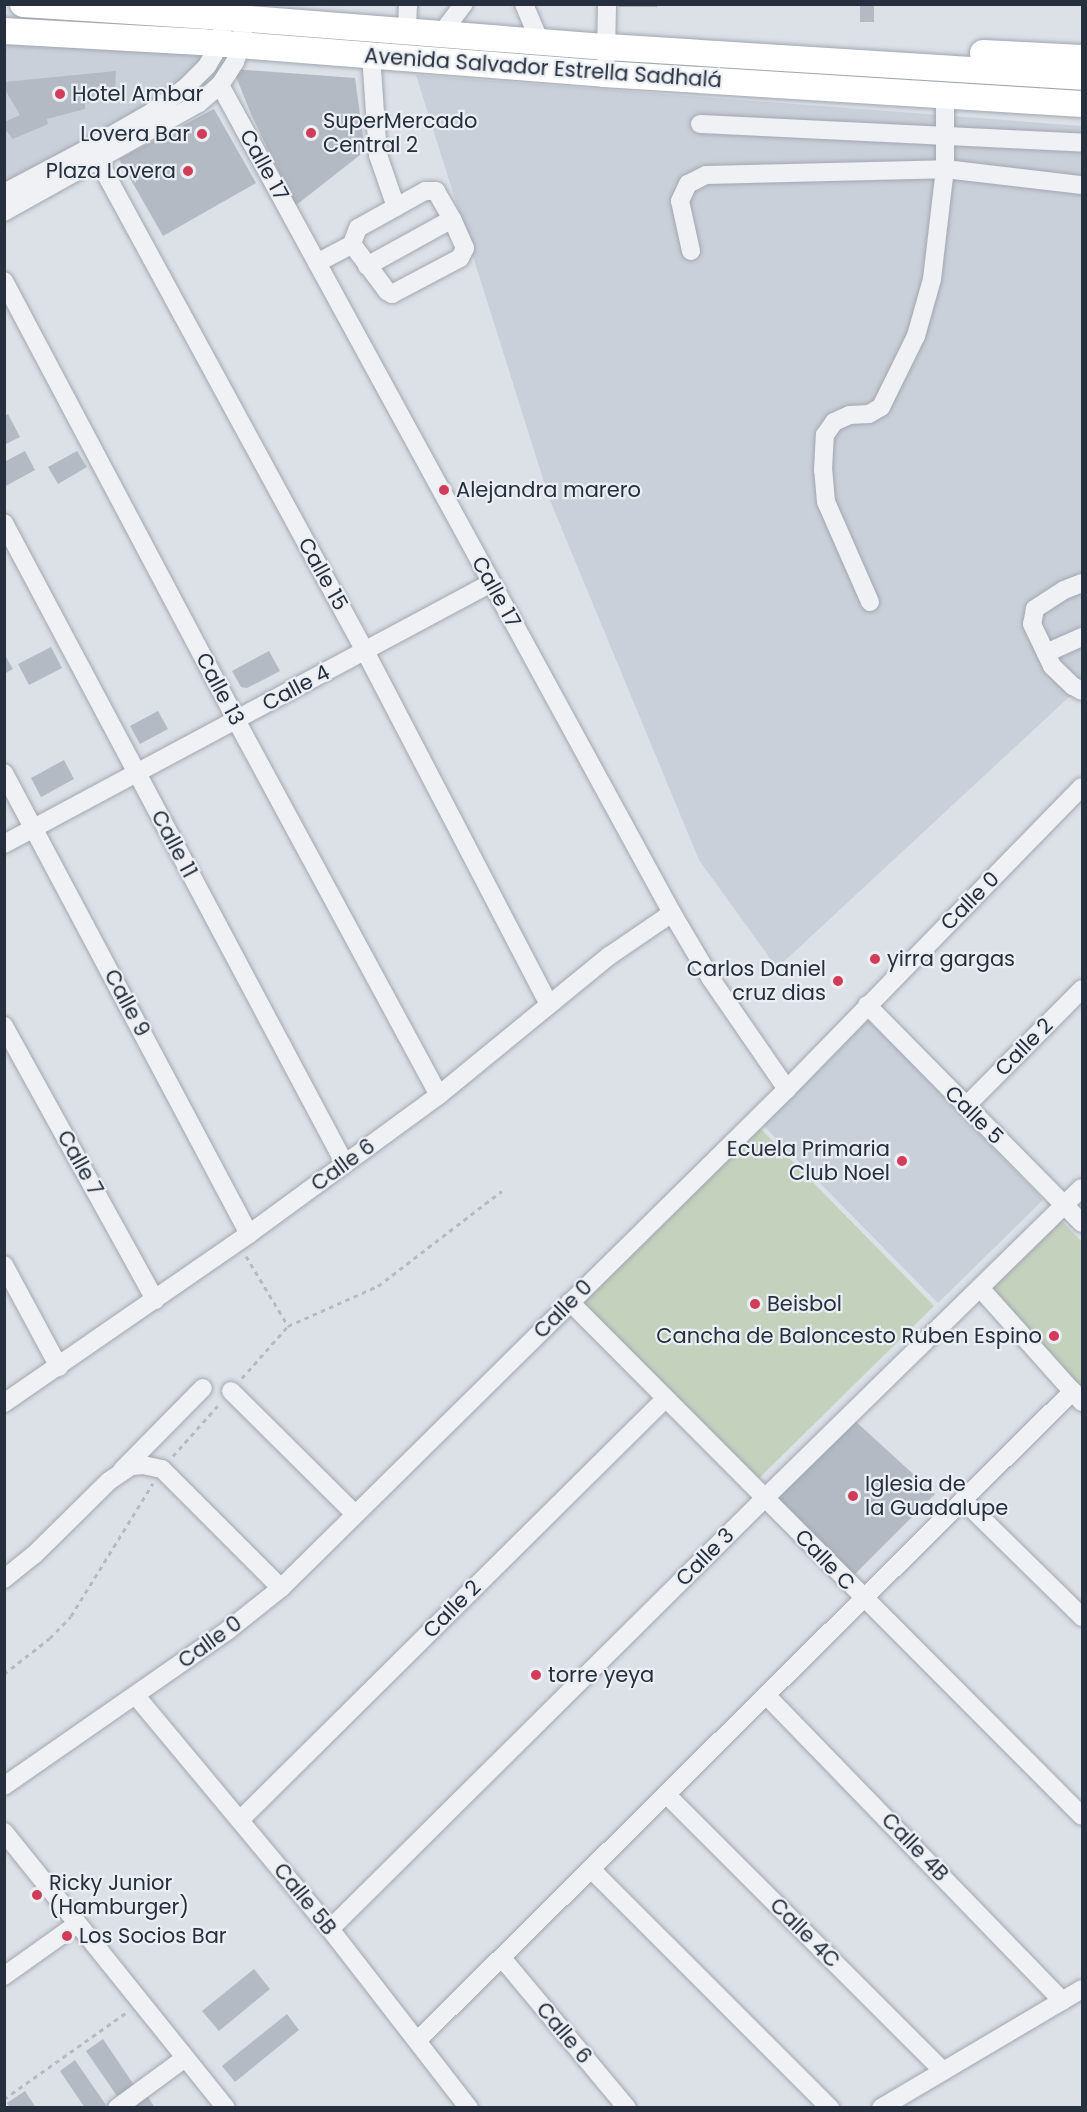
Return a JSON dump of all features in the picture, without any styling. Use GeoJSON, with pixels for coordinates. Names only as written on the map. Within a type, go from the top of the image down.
{"type":"FeatureCollection","features":[{"type":"Feature","properties":{"kind":"highway","name":"Avenida Salvador Estrella Sadhalá"},"geometry":{"type":"LineString","coordinates":[[23,4],[234,17],[607,47],[1083,77]]}},
{"type":"Feature","properties":{"kind":"highway","name":"Avenida Salvador Estrella Sadhalá"},"geometry":{"type":"LineString","coordinates":[[4,32],[230,44],[604,74],[1083,104]]}},
{"type":"Feature","properties":{"kind":"highway"},"geometry":{"type":"LineString","coordinates":[[607,47],[639,36],[1083,58]]}},
{"type":"Feature","properties":{"kind":"street"},"geometry":{"type":"LineString","coordinates":[[407,31],[408,4]]}},
{"type":"Feature","properties":{"kind":"street"},"geometry":{"type":"LineString","coordinates":[[441,34],[464,4]]}},
{"type":"Feature","properties":{"kind":"street"},"geometry":{"type":"LineString","coordinates":[[524,4],[540,42]]}},
{"type":"Feature","properties":{"kind":"street"},"geometry":{"type":"LineString","coordinates":[[604,74],[607,47],[607,4]]}},
{"type":"Feature","properties":{"kind":"street"},"geometry":{"type":"LineString","coordinates":[[4,193],[94,154],[199,104],[220,85],[235,62],[230,44],[234,17]]}},
{"type":"Feature","properties":{"kind":"street"},"geometry":{"type":"LineString","coordinates":[[4,212],[94,154],[185,88],[230,44]]}},
{"type":"Feature","properties":{"kind":"street"},"geometry":{"type":"LineString","coordinates":[[371,55],[378,155],[396,207]]}},
{"type":"Feature","properties":{"kind":"street","name":"Calle 17"},"geometry":{"type":"LineString","coordinates":[[220,85],[672,914],[730,1008],[788,1089]]}},
{"type":"Feature","properties":{"kind":"street"},"geometry":{"type":"LineString","coordinates":[[870,602],[826,502],[823,470],[825,435],[834,422],[850,415],[868,414],[881,407],[916,336],[932,279],[945,169],[945,95]]}},
{"type":"Feature","properties":{"kind":"street"},"geometry":{"type":"LineString","coordinates":[[700,124],[1083,143]]}},
{"type":"Feature","properties":{"kind":"street","name":"Calle 15"},"geometry":{"type":"LineString","coordinates":[[94,154],[365,651],[549,1004]]}},
{"type":"Feature","properties":{"kind":"street"},"geometry":{"type":"LineString","coordinates":[[691,251],[680,201],[688,184],[699,176],[945,169],[1083,185]]}},
{"type":"Feature","properties":{"kind":"street"},"geometry":{"type":"LineString","coordinates":[[317,263],[352,244],[358,228],[430,190],[440,195],[465,243],[464,254],[404,290],[392,294],[367,266],[352,244]]}},
{"type":"Feature","properties":{"kind":"street"},"geometry":{"type":"LineString","coordinates":[[367,266],[452,219]]}},
{"type":"Feature","properties":{"kind":"street","name":"Calle 13"},"geometry":{"type":"LineString","coordinates":[[4,281],[236,720],[439,1095]]}},
{"type":"Feature","properties":{"kind":"street","name":"Calle 11"},"geometry":{"type":"LineString","coordinates":[[4,523],[345,1164]]}},
{"type":"Feature","properties":{"kind":"street","name":"Calle 4"},"geometry":{"type":"LineString","coordinates":[[4,844],[491,583]]}},
{"type":"Feature","properties":{"kind":"street"},"geometry":{"type":"LineString","coordinates":[[1083,583],[1064,590],[1035,609],[1032,624],[1052,666],[1073,686],[1083,691]]}},
{"type":"Feature","properties":{"kind":"street"},"geometry":{"type":"LineString","coordinates":[[1046,653],[1083,637]]}},
{"type":"Feature","properties":{"kind":"street","name":"Calle 9"},"geometry":{"type":"LineString","coordinates":[[4,773],[245,1236]]}},
{"type":"Feature","properties":{"kind":"street","name":"Calle 0"},"geometry":{"type":"LineString","coordinates":[[4,1786],[227,1631],[281,1588],[788,1089],[867,1005],[1083,787]]}},
{"type":"Feature","properties":{"kind":"street","name":"Calle 6"},"geometry":{"type":"LineString","coordinates":[[4,1403],[155,1300],[345,1164],[439,1095],[609,956],[672,914]]}},
{"type":"Feature","properties":{"kind":"street","name":"Calle 2"},"geometry":{"type":"LineString","coordinates":[[966,1106],[1083,989]]}},
{"type":"Feature","properties":{"kind":"street","name":"Calle 5"},"geometry":{"type":"LineString","coordinates":[[867,1005],[1083,1223]]}},
{"type":"Feature","properties":{"kind":"street","name":"Calle 7"},"geometry":{"type":"LineString","coordinates":[[4,1026],[155,1300]]}},
{"type":"Feature","properties":{"kind":"street","name":"Calle 3"},"geometry":{"type":"LineString","coordinates":[[330,1929],[765,1498],[1083,1188]]}},
{"type":"Feature","properties":{"kind":"street"},"geometry":{"type":"LineString","coordinates":[[4,1265],[59,1367]]}},
{"type":"Feature","properties":{"kind":"street"},"geometry":{"type":"LineString","coordinates":[[417,2041],[963,1500],[1078,1396],[981,1289]]}},
{"type":"Feature","properties":{"kind":"street","name":"Calle C"},"geometry":{"type":"LineString","coordinates":[[570,1302],[1083,1816]]}},
{"type":"Feature","properties":{"kind":"street"},"geometry":{"type":"LineString","coordinates":[[4,1579],[34,1555],[203,1388]]}},
{"type":"Feature","properties":{"kind":"street"},"geometry":{"type":"LineString","coordinates":[[231,1391],[355,1514]]}},
{"type":"Feature","properties":{"kind":"street","name":"Calle 2"},"geometry":{"type":"LineString","coordinates":[[240,1820],[665,1399]]}},
{"type":"Feature","properties":{"kind":"street"},"geometry":{"type":"LineString","coordinates":[[120,1472],[143,1465],[162,1469],[281,1588]]}},
{"type":"Feature","properties":{"kind":"street"},"geometry":{"type":"LineString","coordinates":[[963,1500],[1083,1617]]}},
{"type":"Feature","properties":{"kind":"street","name":"Calle 4B"},"geometry":{"type":"LineString","coordinates":[[766,1695],[1063,2001]]}},
{"type":"Feature","properties":{"kind":"street","name":"Calle 5B"},"geometry":{"type":"LineString","coordinates":[[136,1696],[330,1929],[469,2108]]}},
{"type":"Feature","properties":{"kind":"street","name":"Calle 4C"},"geometry":{"type":"LineString","coordinates":[[666,1794],[943,2071]]}},
{"type":"Feature","properties":{"kind":"street"},"geometry":{"type":"LineString","coordinates":[[4,1832],[226,2108]]}},
{"type":"Feature","properties":{"kind":"street"},"geometry":{"type":"LineString","coordinates":[[592,1870],[831,2108]]}},
{"type":"Feature","properties":{"kind":"street"},"geometry":{"type":"LineString","coordinates":[[4,1976],[77,1924]]}},
{"type":"Feature","properties":{"kind":"street","name":"Calle 6"},"geometry":{"type":"LineString","coordinates":[[502,1958],[627,2108]]}},
{"type":"Feature","properties":{"kind":"street"},"geometry":{"type":"LineString","coordinates":[[880,2108],[1083,1989]]}},
{"type":"Feature","properties":{"kind":"street"},"geometry":{"type":"LineString","coordinates":[[117,2108],[185,2058]]}},
{"type":"Feature","properties":{"kind":"path"},"geometry":{"type":"LineString","coordinates":[[245,1236],[254,1270],[288,1326],[378,1286],[502,1191]]}},
{"type":"Feature","properties":{"kind":"path"},"geometry":{"type":"LineString","coordinates":[[4,1674],[50,1638],[71,1616],[162,1469]]}},
{"type":"Feature","properties":{"kind":"path"},"geometry":{"type":"LineString","coordinates":[[4,2099],[141,2003]]}},
{"type":"Feature","properties":{"kind":"shaded area"},"geometry":{"type":"Polygon","coordinates":[[[5,44],[214,54],[199,76],[5,183],[5,44]]]}},
{"type":"Feature","properties":{"kind":"shaded area"},"geometry":{"type":"Polygon","coordinates":[[[416,75],[1082,126],[1082,694],[1069,697],[777,968],[699,860],[549,498],[416,75]]]}},
{"type":"Feature","properties":{"kind":"shaded area","name":"Ecuela Primaria Club Noel"},"geometry":{"type":"Polygon","coordinates":[[[866,1015],[1043,1200],[938,1303],[759,1121],[866,1015]]]}},
{"type":"Feature","properties":{"kind":"green space","name":"Beisbol"},"geometry":{"type":"Polygon","coordinates":[[[755,1123],[934,1306],[754,1483],[576,1302],[755,1123]]]}},
{"type":"Feature","properties":{"kind":"green space","name":"Cancha de Baloncesto Ruben Espino"},"geometry":{"type":"Polygon","coordinates":[[[1054,1213],[1082,1242],[1082,1386],[1077,1391],[981,1286],[1054,1213]]]}},
{"type":"Feature","properties":{"kind":"building"},"geometry":{"type":"Polygon","coordinates":[[[860,4],[874,4],[874,22],[860,22],[860,4]]]}},
{"type":"Feature","properties":{"kind":"building"},"geometry":{"type":"Polygon","coordinates":[[[619,5],[657,5],[657,7],[619,7],[619,5]]]}},
{"type":"Feature","properties":{"kind":"building","name":"SuperMercado Central 2"},"geometry":{"type":"Polygon","coordinates":[[[233,69],[355,78],[365,151],[295,206],[251,114],[233,69]]]}},
{"type":"Feature","properties":{"kind":"building","name":"Hotel Ambar"},"geometry":{"type":"Polygon","coordinates":[[[116,71],[115,90],[107,99],[85,104],[85,109],[47,119],[48,124],[13,139],[4,128],[4,122],[20,115],[4,88],[4,82],[116,71]]]}},
{"type":"Feature","properties":{"kind":"building","name":"Plaza Lovera"},"geometry":{"type":"Polygon","coordinates":[[[214,109],[256,183],[163,236],[119,159],[214,109]]]}},
{"type":"Feature","properties":{"kind":"building"},"geometry":{"type":"Polygon","coordinates":[[[8,414],[20,437],[4,445],[4,416],[8,414]]]}},
{"type":"Feature","properties":{"kind":"building"},"geometry":{"type":"Polygon","coordinates":[[[25,451],[35,470],[4,487],[4,462],[25,451]]]}},
{"type":"Feature","properties":{"kind":"building"},"geometry":{"type":"Polygon","coordinates":[[[77,451],[87,467],[58,484],[48,467],[77,451]]]}},
{"type":"Feature","properties":{"kind":"building"},"geometry":{"type":"Polygon","coordinates":[[[51,647],[62,668],[29,685],[18,664],[51,647]]]}},
{"type":"Feature","properties":{"kind":"building"},"geometry":{"type":"Polygon","coordinates":[[[269,651],[280,671],[247,688],[241,687],[232,671],[269,651]]]}},
{"type":"Feature","properties":{"kind":"building"},"geometry":{"type":"Polygon","coordinates":[[[6,657],[13,669],[4,674],[4,658],[6,657]]]}},
{"type":"Feature","properties":{"kind":"building"},"geometry":{"type":"Polygon","coordinates":[[[158,711],[168,729],[140,744],[130,726],[158,711]]]}},
{"type":"Feature","properties":{"kind":"building"},"geometry":{"type":"Polygon","coordinates":[[[64,760],[74,779],[41,797],[31,778],[64,760]]]}},
{"type":"Feature","properties":{"kind":"building","name":"Iglesia de la Guadalupe"},"geometry":{"type":"Polygon","coordinates":[[[853,1419],[935,1494],[852,1577],[772,1499],[853,1419]]]}},
{"type":"Feature","properties":{"kind":"building"},"geometry":{"type":"Polygon","coordinates":[[[254,1969],[270,1989],[219,2031],[202,2011],[254,1969]]]}},
{"type":"Feature","properties":{"kind":"building"},"geometry":{"type":"Polygon","coordinates":[[[287,2014],[299,2030],[235,2082],[222,2066],[287,2014]]]}},
{"type":"Feature","properties":{"kind":"building"},"geometry":{"type":"Polygon","coordinates":[[[103,2039],[134,2085],[117,2096],[86,2051],[103,2039]]]}},
{"type":"Feature","properties":{"kind":"building"},"geometry":{"type":"Polygon","coordinates":[[[75,2060],[106,2105],[103,2108],[85,2108],[60,2071],[75,2060]]]}},
{"type":"Feature","properties":{"kind":"building"},"geometry":{"type":"Polygon","coordinates":[[[25,2091],[36,2108],[10,2108],[7,2103],[25,2091]]]}},
{"type":"Feature","properties":{"kind":"building"},"geometry":{"type":"Polygon","coordinates":[[[144,2091],[155,2108],[127,2108],[144,2091]]]}},
{"type":"Feature","properties":{"kind":"place","name":"Hotel Ambar"},"geometry":{"type":"Point","coordinates":[60,94]}},
{"type":"Feature","properties":{"kind":"place","name":"SuperMercado Central 2"},"geometry":{"type":"Point","coordinates":[311,133]}},
{"type":"Feature","properties":{"kind":"place","name":"Lovera Bar"},"geometry":{"type":"Point","coordinates":[202,134]}},
{"type":"Feature","properties":{"kind":"place","name":"Plaza Lovera"},"geometry":{"type":"Point","coordinates":[188,171]}},
{"type":"Feature","properties":{"kind":"place","name":"Alejandra marero"},"geometry":{"type":"Point","coordinates":[444,490]}},
{"type":"Feature","properties":{"kind":"place","name":"yirra gargas"},"geometry":{"type":"Point","coordinates":[875,959]}},
{"type":"Feature","properties":{"kind":"place","name":"Carlos Daniel cruz dias"},"geometry":{"type":"Point","coordinates":[838,981]}},
{"type":"Feature","properties":{"kind":"place","name":"Ecuela Primaria Club Noel"},"geometry":{"type":"Point","coordinates":[902,1161]}},
{"type":"Feature","properties":{"kind":"place","name":"Beisbol"},"geometry":{"type":"Point","coordinates":[755,1304]}},
{"type":"Feature","properties":{"kind":"place","name":"Cancha de Baloncesto Ruben Espino"},"geometry":{"type":"Point","coordinates":[1054,1336]}},
{"type":"Feature","properties":{"kind":"place","name":"Iglesia de la Guadalupe"},"geometry":{"type":"Point","coordinates":[853,1496]}},
{"type":"Feature","properties":{"kind":"place","name":"torre yeya"},"geometry":{"type":"Point","coordinates":[536,1675]}},
{"type":"Feature","properties":{"kind":"place","name":"Ricky Junior (Hamburger)"},"geometry":{"type":"Point","coordinates":[37,1895]}},
{"type":"Feature","properties":{"kind":"place","name":"Los Socios Bar"},"geometry":{"type":"Point","coordinates":[67,1936]}}]}
